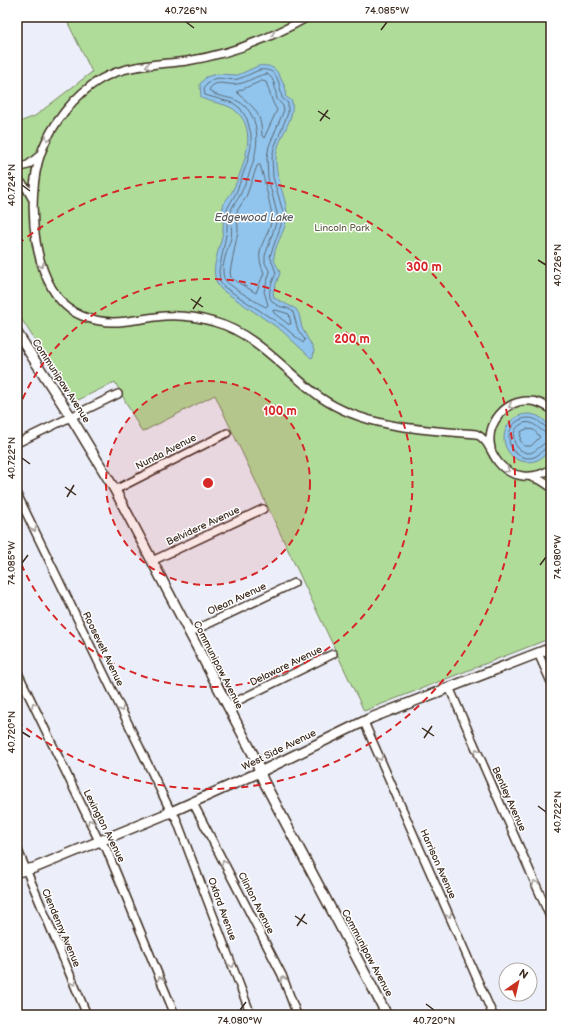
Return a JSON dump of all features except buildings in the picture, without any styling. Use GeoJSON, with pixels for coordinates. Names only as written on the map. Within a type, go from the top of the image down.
{"type":"FeatureCollection","features":[{"type":"Feature","properties":{"kind":"main road","name":"Communipaw Avenue"},"geometry":{"type":"LineString","coordinates":[[17,333],[71,417],[115,490],[387,1015]]}},
{"type":"Feature","properties":{"kind":"main road","name":"West Side Avenue"},"geometry":{"type":"LineString","coordinates":[[17,872],[26,870],[193,803],[364,722],[449,687],[551,648]]}},
{"type":"Feature","properties":{"kind":"street"},"geometry":{"type":"LineString","coordinates":[[308,17],[283,32],[251,44],[187,61],[128,68],[101,79],[85,91],[68,107],[54,128],[39,156],[32,198],[35,239],[44,274],[61,301],[79,315],[110,324],[165,316],[186,316],[215,322],[244,336],[321,398],[353,414],[406,428],[476,434],[483,437],[498,462],[507,470],[517,475],[542,481],[551,488]]}},
{"type":"Feature","properties":{"kind":"street"},"geometry":{"type":"LineString","coordinates":[[17,168],[28,165],[39,156]]}},
{"type":"Feature","properties":{"kind":"street"},"geometry":{"type":"LineString","coordinates":[[17,178],[27,189],[32,198]]}},
{"type":"Feature","properties":{"kind":"street"},"geometry":{"type":"LineString","coordinates":[[17,443],[118,394]]}},
{"type":"Feature","properties":{"kind":"street"},"geometry":{"type":"LineString","coordinates":[[492,452],[490,444],[494,423],[502,411],[508,407],[528,400],[539,402],[551,408]]}},
{"type":"Feature","properties":{"kind":"street","name":"Nunda Avenue"},"geometry":{"type":"LineString","coordinates":[[115,490],[227,433]]}},
{"type":"Feature","properties":{"kind":"street"},"geometry":{"type":"LineString","coordinates":[[529,477],[541,474],[551,469]]}},
{"type":"Feature","properties":{"kind":"street","name":"Roosevelt Avenue"},"geometry":{"type":"LineString","coordinates":[[17,494],[171,812]]}},
{"type":"Feature","properties":{"kind":"street","name":"Belvidere Avenue"},"geometry":{"type":"LineString","coordinates":[[152,561],[263,509]]}},
{"type":"Feature","properties":{"kind":"street","name":"Olean Avenue"},"geometry":{"type":"LineString","coordinates":[[189,633],[294,583]]}},
{"type":"Feature","properties":{"kind":"street"},"geometry":{"type":"LineString","coordinates":[[538,653],[551,682]]}},
{"type":"Feature","properties":{"kind":"street","name":"Delaware Avenue"},"geometry":{"type":"LineString","coordinates":[[227,706],[333,654]]}},
{"type":"Feature","properties":{"kind":"street","name":"Lexington Avenue"},"geometry":{"type":"LineString","coordinates":[[17,671],[99,840],[106,848],[175,1015]]}},
{"type":"Feature","properties":{"kind":"street","name":"Bentley Avenue"},"geometry":{"type":"LineString","coordinates":[[449,687],[551,919]]}},
{"type":"Feature","properties":{"kind":"street","name":"Harrison Avenue"},"geometry":{"type":"LineString","coordinates":[[364,722],[493,1015]]}},
{"type":"Feature","properties":{"kind":"street","name":"Clinton Avenue"},"geometry":{"type":"LineString","coordinates":[[193,803],[282,975],[297,1015]]}},
{"type":"Feature","properties":{"kind":"street","name":"Oxford Avenue"},"geometry":{"type":"LineString","coordinates":[[171,812],[179,825],[251,1015]]}},
{"type":"Feature","properties":{"kind":"street","name":"Clendenny Avenue"},"geometry":{"type":"LineString","coordinates":[[17,848],[87,1015]]}},
{"type":"Feature","properties":{"kind":"green space","name":"Lincoln Park"},"geometry":{"type":"Polygon","coordinates":[[[65,17],[551,17],[551,638],[364,711],[215,395],[142,432],[115,382],[74,402],[17,312],[17,123],[35,116],[92,72],[65,17]]]}},
{"type":"Feature","properties":{"kind":"water","name":"Edgewood Lake"},"geometry":{"type":"Polygon","coordinates":[[[258,66],[267,66],[276,70],[285,88],[285,96],[292,101],[291,116],[279,143],[276,158],[277,172],[287,212],[287,218],[275,250],[274,260],[280,273],[273,292],[274,298],[296,309],[299,314],[302,328],[314,350],[313,357],[311,358],[281,330],[222,290],[217,283],[215,276],[216,260],[223,229],[223,207],[225,201],[232,192],[240,173],[244,162],[248,140],[244,120],[233,109],[201,98],[200,84],[206,77],[217,74],[238,75],[258,66]]]}},
{"type":"Feature","properties":{"kind":"water"},"geometry":{"type":"Polygon","coordinates":[[[523,414],[533,414],[545,421],[552,433],[552,443],[545,455],[533,462],[523,462],[515,458],[508,451],[504,443],[504,433],[508,425],[515,418],[523,414]]]}}]}
